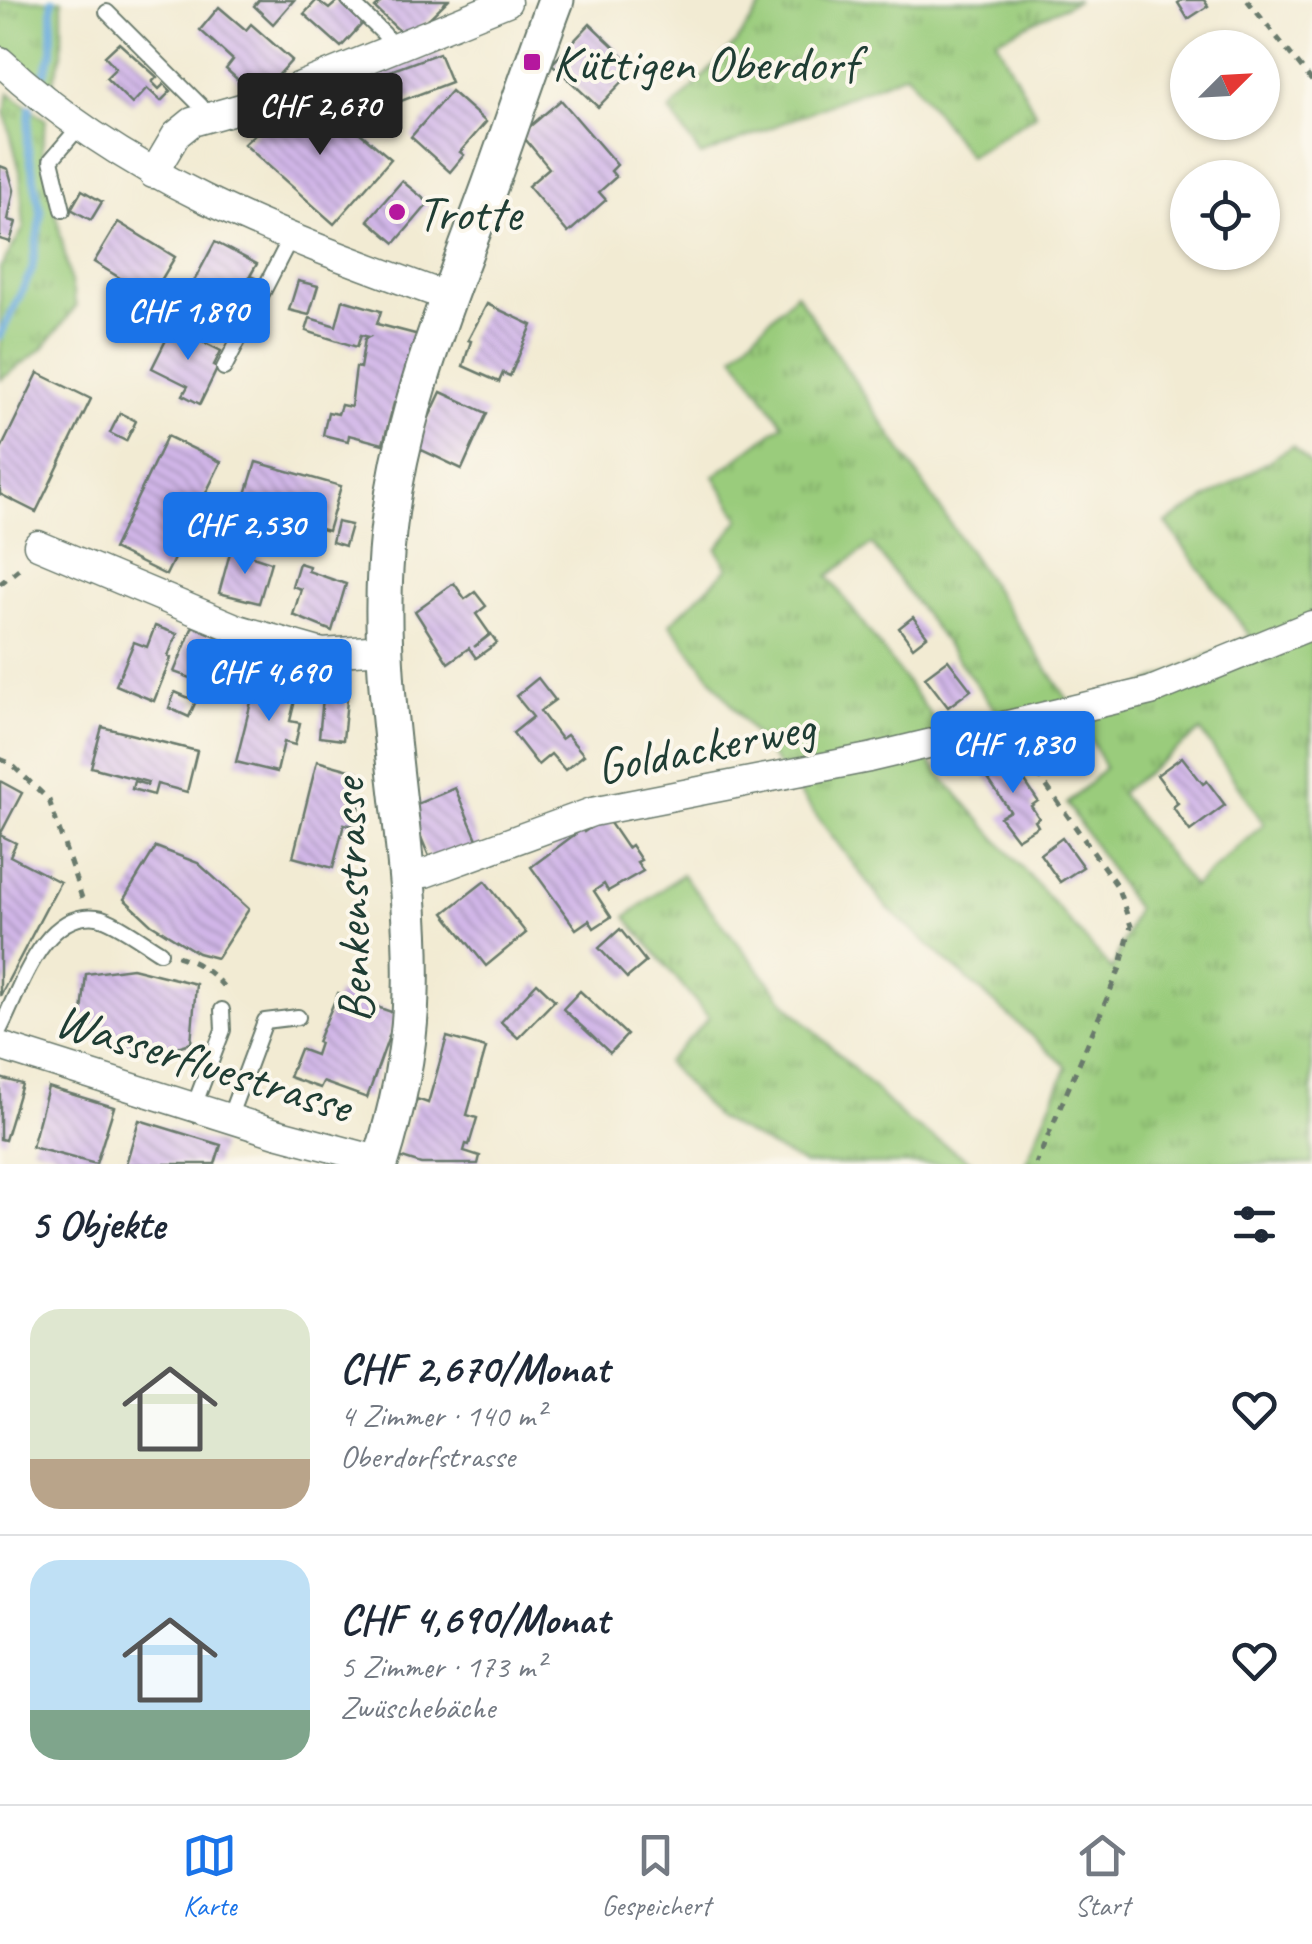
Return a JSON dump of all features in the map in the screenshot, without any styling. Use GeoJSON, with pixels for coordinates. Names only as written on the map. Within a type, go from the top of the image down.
{"type":"FeatureCollection","features":[{"type":"Feature","properties":{"kind":"street","name":"Benkenstrasse"},"geometry":{"type":"LineString","coordinates":[[381,1162],[403,1068],[411,994],[385,649],[389,510],[412,405],[556,0]]}},
{"type":"Feature","properties":{"kind":"street"},"geometry":{"type":"LineString","coordinates":[[153,174],[176,135],[192,122],[260,103],[507,2]]}},
{"type":"Feature","properties":{"kind":"street"},"geometry":{"type":"LineString","coordinates":[[0,61],[80,126],[153,174],[290,240],[448,297]]}},
{"type":"Feature","properties":{"kind":"street"},"geometry":{"type":"LineString","coordinates":[[38,544],[238,629],[322,652],[385,649]]}},
{"type":"Feature","properties":{"kind":"street","name":"Goldackerweg"},"geometry":{"type":"LineString","coordinates":[[405,876],[425,873],[592,812],[1006,728],[1150,691],[1312,626]]}},
{"type":"Feature","properties":{"kind":"street","name":"Wasserfluestrasse"},"geometry":{"type":"LineString","coordinates":[[0,1046],[381,1162]]}},
{"type":"Feature","properties":{"kind":"lane"},"geometry":{"type":"LineString","coordinates":[[349,0],[384,34],[392,48]]}},
{"type":"Feature","properties":{"kind":"lane"},"geometry":{"type":"LineString","coordinates":[[107,12],[201,106],[204,118]]}},
{"type":"Feature","properties":{"kind":"lane"},"geometry":{"type":"LineString","coordinates":[[64,210],[51,160],[80,126]]}},
{"type":"Feature","properties":{"kind":"lane"},"geometry":{"type":"LineString","coordinates":[[224,368],[290,240]]}},
{"type":"Feature","properties":{"kind":"lane"},"geometry":{"type":"LineString","coordinates":[[0,1028],[47,937],[68,920],[99,917],[160,952]]}},
{"type":"Feature","properties":{"kind":"lane"},"geometry":{"type":"LineString","coordinates":[[194,1106],[224,1030],[222,1010]]}},
{"type":"Feature","properties":{"kind":"lane"},"geometry":{"type":"LineString","coordinates":[[229,1118],[264,1021],[298,1018]]}},
{"type":"Feature","properties":{"kind":"path"},"geometry":{"type":"LineString","coordinates":[[1247,0],[1312,82]]}},
{"type":"Feature","properties":{"kind":"path"},"geometry":{"type":"LineString","coordinates":[[1006,728],[1117,886],[1131,926],[1120,968],[1036,1164]]}},
{"type":"Feature","properties":{"kind":"path"},"geometry":{"type":"LineString","coordinates":[[0,758],[49,800],[88,918]]}},
{"type":"Feature","properties":{"kind":"green space"},"geometry":{"type":"Polygon","coordinates":[[[0,0],[62,0],[62,54],[47,99],[0,61],[0,0]]]}},
{"type":"Feature","properties":{"kind":"green space"},"geometry":{"type":"Polygon","coordinates":[[[766,0],[1078,0],[996,40],[1036,114],[969,156],[906,73],[701,156],[670,111],[735,44],[766,0]]]}},
{"type":"Feature","properties":{"kind":"green space"},"geometry":{"type":"Polygon","coordinates":[[[9,93],[46,120],[42,148],[76,307],[42,349],[0,380],[0,268],[24,228],[20,171],[5,113],[9,93]]]}},
{"type":"Feature","properties":{"kind":"green space"},"geometry":{"type":"Polygon","coordinates":[[[796,293],[1070,703],[1005,723],[872,544],[828,576],[941,729],[929,762],[1112,970],[1136,909],[1067,804],[1105,768],[1079,715],[1250,636],[1166,523],[1293,446],[1312,466],[1312,1164],[1025,1164],[1067,1067],[887,908],[670,624],[728,568],[717,549],[740,519],[714,476],[783,424],[734,355],[796,293]],[[1201,731],[1120,793],[1193,887],[1264,824],[1201,731]]]}},
{"type":"Feature","properties":{"kind":"green space"},"geometry":{"type":"Polygon","coordinates":[[[682,874],[787,1004],[907,1121],[975,1164],[804,1164],[717,1118],[666,1062],[709,1018],[626,917],[682,874]]]}},
{"type":"Feature","properties":{"kind":"building"},"geometry":{"type":"Polygon","coordinates":[[[259,0],[294,0],[273,24],[254,6],[259,0]]]}},
{"type":"Feature","properties":{"kind":"building"},"geometry":{"type":"Polygon","coordinates":[[[317,0],[329,9],[339,0],[363,23],[341,47],[304,14],[317,0]]]}},
{"type":"Feature","properties":{"kind":"building"},"geometry":{"type":"Polygon","coordinates":[[[383,0],[448,0],[408,39],[375,8],[383,0]]]}},
{"type":"Feature","properties":{"kind":"building"},"geometry":{"type":"Polygon","coordinates":[[[1204,0],[1208,6],[1188,19],[1178,3],[1204,0]]]}},
{"type":"Feature","properties":{"kind":"building"},"geometry":{"type":"Polygon","coordinates":[[[219,7],[246,30],[251,24],[292,60],[258,98],[226,69],[233,60],[200,30],[219,7]]]}},
{"type":"Feature","properties":{"kind":"building"},"geometry":{"type":"Polygon","coordinates":[[[590,24],[632,64],[623,74],[627,77],[598,107],[552,64],[590,24]]]}},
{"type":"Feature","properties":{"kind":"building"},"geometry":{"type":"Polygon","coordinates":[[[119,43],[157,77],[152,82],[159,89],[164,84],[171,91],[161,101],[147,88],[132,104],[106,78],[116,68],[105,56],[119,43]]]}},
{"type":"Feature","properties":{"kind":"building"},"geometry":{"type":"Polygon","coordinates":[[[439,53],[451,82],[375,111],[363,81],[439,53]]]}},
{"type":"Feature","properties":{"kind":"building"},"geometry":{"type":"Polygon","coordinates":[[[451,91],[486,122],[460,152],[464,155],[450,172],[411,137],[451,91]]]}},
{"type":"Feature","properties":{"kind":"building"},"geometry":{"type":"Polygon","coordinates":[[[321,100],[391,159],[334,224],[244,144],[284,107],[303,122],[321,100]]]}},
{"type":"Feature","properties":{"kind":"building"},"geometry":{"type":"Polygon","coordinates":[[[561,100],[617,165],[611,171],[616,177],[599,192],[606,200],[568,233],[528,186],[549,168],[521,134],[561,100]]]}},
{"type":"Feature","properties":{"kind":"building"},"geometry":{"type":"Polygon","coordinates":[[[0,166],[8,169],[14,190],[8,220],[16,222],[10,242],[0,239],[0,166]]]}},
{"type":"Feature","properties":{"kind":"building"},"geometry":{"type":"Polygon","coordinates":[[[402,181],[429,203],[395,243],[368,220],[402,181]]]}},
{"type":"Feature","properties":{"kind":"building"},"geometry":{"type":"Polygon","coordinates":[[[82,190],[102,202],[91,220],[71,209],[82,190]]]}},
{"type":"Feature","properties":{"kind":"building"},"geometry":{"type":"Polygon","coordinates":[[[118,222],[175,257],[151,297],[94,262],[118,222]]]}},
{"type":"Feature","properties":{"kind":"building"},"geometry":{"type":"Polygon","coordinates":[[[215,242],[257,264],[250,276],[255,278],[236,315],[229,302],[193,283],[215,242]]]}},
{"type":"Feature","properties":{"kind":"building"},"geometry":{"type":"Polygon","coordinates":[[[298,281],[318,286],[309,315],[289,310],[298,281]]]}},
{"type":"Feature","properties":{"kind":"building"},"geometry":{"type":"Polygon","coordinates":[[[343,300],[381,311],[377,324],[419,335],[401,405],[394,403],[383,444],[349,435],[348,441],[323,435],[328,412],[338,414],[341,405],[351,407],[356,367],[360,368],[365,339],[369,337],[361,335],[357,347],[306,331],[310,318],[336,326],[343,300]]]}},
{"type":"Feature","properties":{"kind":"building"},"geometry":{"type":"Polygon","coordinates":[[[487,304],[532,325],[510,376],[503,373],[499,382],[463,366],[471,341],[468,340],[487,304]]]}},
{"type":"Feature","properties":{"kind":"building"},"geometry":{"type":"Polygon","coordinates":[[[173,326],[221,351],[214,365],[218,367],[200,404],[183,395],[188,386],[152,368],[173,326]]]}},
{"type":"Feature","properties":{"kind":"building"},"geometry":{"type":"Polygon","coordinates":[[[38,373],[91,399],[36,512],[0,494],[0,451],[38,373]]]}},
{"type":"Feature","properties":{"kind":"building"},"geometry":{"type":"Polygon","coordinates":[[[441,392],[487,413],[462,469],[415,447],[441,392]]]}},
{"type":"Feature","properties":{"kind":"building"},"geometry":{"type":"Polygon","coordinates":[[[120,413],[136,421],[126,441],[110,433],[120,413]]]}},
{"type":"Feature","properties":{"kind":"building"},"geometry":{"type":"Polygon","coordinates":[[[167,436],[221,462],[166,575],[113,549],[167,436]]]}},
{"type":"Feature","properties":{"kind":"building"},"geometry":{"type":"Polygon","coordinates":[[[256,462],[341,486],[328,531],[243,504],[256,462]]]}},
{"type":"Feature","properties":{"kind":"building"},"geometry":{"type":"Polygon","coordinates":[[[337,522],[351,525],[345,546],[332,542],[337,522]]]}},
{"type":"Feature","properties":{"kind":"building"},"geometry":{"type":"Polygon","coordinates":[[[231,549],[271,562],[259,603],[219,593],[231,549]]]}},
{"type":"Feature","properties":{"kind":"building"},"geometry":{"type":"Polygon","coordinates":[[[299,563],[309,566],[308,571],[346,584],[332,631],[293,615],[301,589],[292,586],[299,563]]]}},
{"type":"Feature","properties":{"kind":"building"},"geometry":{"type":"Polygon","coordinates":[[[454,583],[465,599],[475,592],[486,606],[476,614],[490,634],[474,647],[491,634],[497,643],[476,658],[469,648],[448,663],[415,611],[454,583]]]}},
{"type":"Feature","properties":{"kind":"building"},"geometry":{"type":"Polygon","coordinates":[[[913,617],[927,636],[913,647],[899,628],[913,617]]]}},
{"type":"Feature","properties":{"kind":"building"},"geometry":{"type":"Polygon","coordinates":[[[155,626],[177,634],[154,701],[116,685],[134,642],[147,647],[155,626]]]}},
{"type":"Feature","properties":{"kind":"building"},"geometry":{"type":"Polygon","coordinates":[[[193,626],[230,642],[214,681],[198,674],[196,680],[174,672],[193,626]]]}},
{"type":"Feature","properties":{"kind":"building"},"geometry":{"type":"Polygon","coordinates":[[[948,660],[971,690],[948,707],[925,677],[948,660]]]}},
{"type":"Feature","properties":{"kind":"building"},"geometry":{"type":"Polygon","coordinates":[[[258,674],[299,684],[290,721],[300,723],[295,745],[284,742],[277,772],[236,762],[258,674]]]}},
{"type":"Feature","properties":{"kind":"building"},"geometry":{"type":"Polygon","coordinates":[[[325,678],[349,680],[343,740],[319,737],[325,678]]]}},
{"type":"Feature","properties":{"kind":"building"},"geometry":{"type":"Polygon","coordinates":[[[538,678],[555,700],[540,711],[561,739],[567,735],[584,755],[565,770],[551,754],[538,765],[513,733],[533,717],[516,696],[538,678]]]}},
{"type":"Feature","properties":{"kind":"building"},"geometry":{"type":"Polygon","coordinates":[[[175,692],[196,701],[189,717],[169,708],[175,692]]]}},
{"type":"Feature","properties":{"kind":"building"},"geometry":{"type":"Polygon","coordinates":[[[102,727],[197,751],[187,792],[157,784],[154,795],[132,789],[134,781],[147,785],[148,782],[91,767],[102,727]]]}},
{"type":"Feature","properties":{"kind":"building"},"geometry":{"type":"Polygon","coordinates":[[[1006,753],[1038,801],[1031,806],[1039,818],[1035,821],[1038,826],[1017,839],[1000,817],[1010,811],[982,770],[1006,753]]]}},
{"type":"Feature","properties":{"kind":"building"},"geometry":{"type":"Polygon","coordinates":[[[1182,757],[1225,805],[1190,831],[1173,807],[1178,803],[1157,775],[1182,757]]]}},
{"type":"Feature","properties":{"kind":"building"},"geometry":{"type":"Polygon","coordinates":[[[317,761],[357,772],[350,802],[360,805],[355,826],[344,824],[333,868],[293,857],[317,761]]]}},
{"type":"Feature","properties":{"kind":"building"},"geometry":{"type":"Polygon","coordinates":[[[0,781],[22,793],[0,835],[0,781]]]}},
{"type":"Feature","properties":{"kind":"building"},"geometry":{"type":"Polygon","coordinates":[[[455,788],[480,846],[433,866],[413,818],[412,806],[455,788]]]}},
{"type":"Feature","properties":{"kind":"building"},"geometry":{"type":"Polygon","coordinates":[[[606,817],[627,848],[631,845],[643,871],[608,891],[604,884],[594,891],[611,917],[594,928],[589,920],[576,929],[531,867],[582,829],[584,832],[606,817]]]}},
{"type":"Feature","properties":{"kind":"building"},"geometry":{"type":"Polygon","coordinates":[[[0,835],[16,843],[10,856],[60,882],[0,996],[0,835]]]}},
{"type":"Feature","properties":{"kind":"building"},"geometry":{"type":"Polygon","coordinates":[[[1062,838],[1083,867],[1060,882],[1040,854],[1062,838]]]}},
{"type":"Feature","properties":{"kind":"building"},"geometry":{"type":"Polygon","coordinates":[[[156,847],[198,863],[249,909],[217,958],[198,953],[151,924],[124,899],[156,847]]]}},
{"type":"Feature","properties":{"kind":"building"},"geometry":{"type":"Polygon","coordinates":[[[485,881],[526,933],[486,966],[444,913],[485,881]]]}},
{"type":"Feature","properties":{"kind":"building"},"geometry":{"type":"Polygon","coordinates":[[[620,929],[646,962],[627,978],[599,948],[620,929]]]}},
{"type":"Feature","properties":{"kind":"building"},"geometry":{"type":"Polygon","coordinates":[[[132,968],[196,984],[191,1043],[173,1048],[115,1042],[80,1033],[86,974],[132,968]]]}},
{"type":"Feature","properties":{"kind":"building"},"geometry":{"type":"Polygon","coordinates":[[[537,983],[555,1000],[518,1038],[501,1022],[537,983]]]}},
{"type":"Feature","properties":{"kind":"building"},"geometry":{"type":"Polygon","coordinates":[[[580,991],[627,1035],[610,1053],[563,1009],[580,991]]]}},
{"type":"Feature","properties":{"kind":"building"},"geometry":{"type":"Polygon","coordinates":[[[338,993],[397,1014],[367,1098],[323,1082],[320,1088],[289,1077],[300,1049],[316,1055],[320,1043],[317,1042],[338,993]]]}},
{"type":"Feature","properties":{"kind":"building"},"geometry":{"type":"Polygon","coordinates":[[[447,1037],[486,1048],[467,1115],[477,1118],[464,1151],[480,1156],[478,1164],[421,1164],[399,1157],[417,1099],[428,1103],[447,1037]]]}},
{"type":"Feature","properties":{"kind":"building"},"geometry":{"type":"Polygon","coordinates":[[[0,1078],[22,1084],[5,1140],[0,1139],[0,1078]]]}},
{"type":"Feature","properties":{"kind":"building"},"geometry":{"type":"Polygon","coordinates":[[[48,1087],[114,1107],[96,1164],[32,1147],[48,1087]]]}},
{"type":"Feature","properties":{"kind":"building"},"geometry":{"type":"Polygon","coordinates":[[[139,1120],[221,1145],[215,1164],[126,1164],[139,1120]]]}},
{"type":"Feature","properties":{"kind":"waterway"},"geometry":{"type":"LineString","coordinates":[[44,73],[52,52],[52,0]]}},
{"type":"Feature","properties":{"kind":"waterway"},"geometry":{"type":"LineString","coordinates":[[0,336],[32,270],[41,213],[27,143],[30,108]]}},
{"type":"Feature","properties":{"kind":"place","name":"Küttigen Oberdorf"},"geometry":{"type":"Point","coordinates":[532,62]}},
{"type":"Feature","properties":{"kind":"place","name":"Trotte"},"geometry":{"type":"Point","coordinates":[397,212]}}]}
